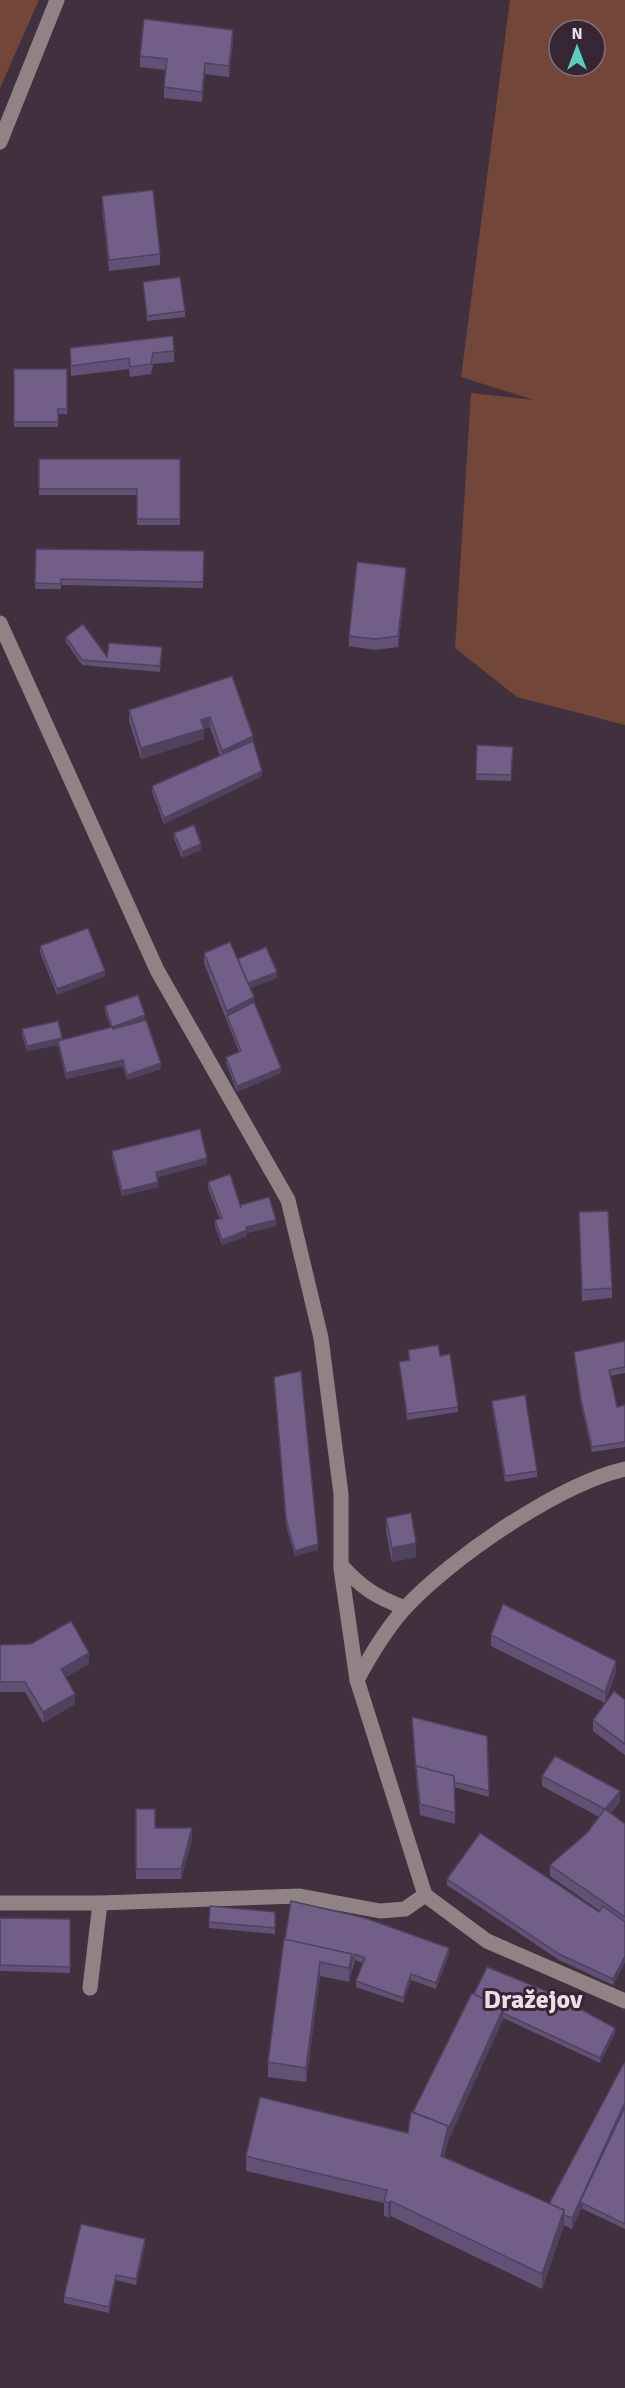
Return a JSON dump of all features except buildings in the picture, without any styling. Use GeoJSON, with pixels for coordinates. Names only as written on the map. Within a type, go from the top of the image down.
{"type":"FeatureCollection","features":[{"type":"Feature","properties":{"kind":"street"},"geometry":{"type":"LineString","coordinates":[[0,142],[57,0]]}},
{"type":"Feature","properties":{"kind":"street"},"geometry":{"type":"LineString","coordinates":[[0,623],[157,970],[288,1200],[321,1338],[341,1494],[341,1565],[357,1680],[425,1895],[487,1941],[625,2001]]}},
{"type":"Feature","properties":{"kind":"street"},"geometry":{"type":"LineString","coordinates":[[357,1680],[371,1654],[405,1608],[450,1567],[522,1516],[603,1474],[625,1469]]}},
{"type":"Feature","properties":{"kind":"street"},"geometry":{"type":"LineString","coordinates":[[341,1565],[360,1585],[405,1608]]}},
{"type":"Feature","properties":{"kind":"street"},"geometry":{"type":"LineString","coordinates":[[0,1903],[100,1903],[300,1896],[380,1911],[405,1909],[425,1895]]}},
{"type":"Feature","properties":{"kind":"street"},"geometry":{"type":"LineString","coordinates":[[90,1988],[100,1903]]}},
{"type":"Feature","properties":{"kind":"shaded area"},"geometry":{"type":"Polygon","coordinates":[[[0,0],[39,0],[0,88],[0,0]]]}},
{"type":"Feature","properties":{"kind":"shaded area"},"geometry":{"type":"Polygon","coordinates":[[[510,0],[625,0],[625,725],[517,697],[455,648],[471,393],[534,400],[461,377],[510,0]]]}},
{"type":"Feature","properties":{"kind":"district","name":"Dražejov"},"geometry":{"type":"Point","coordinates":[533,1999]}}]}
